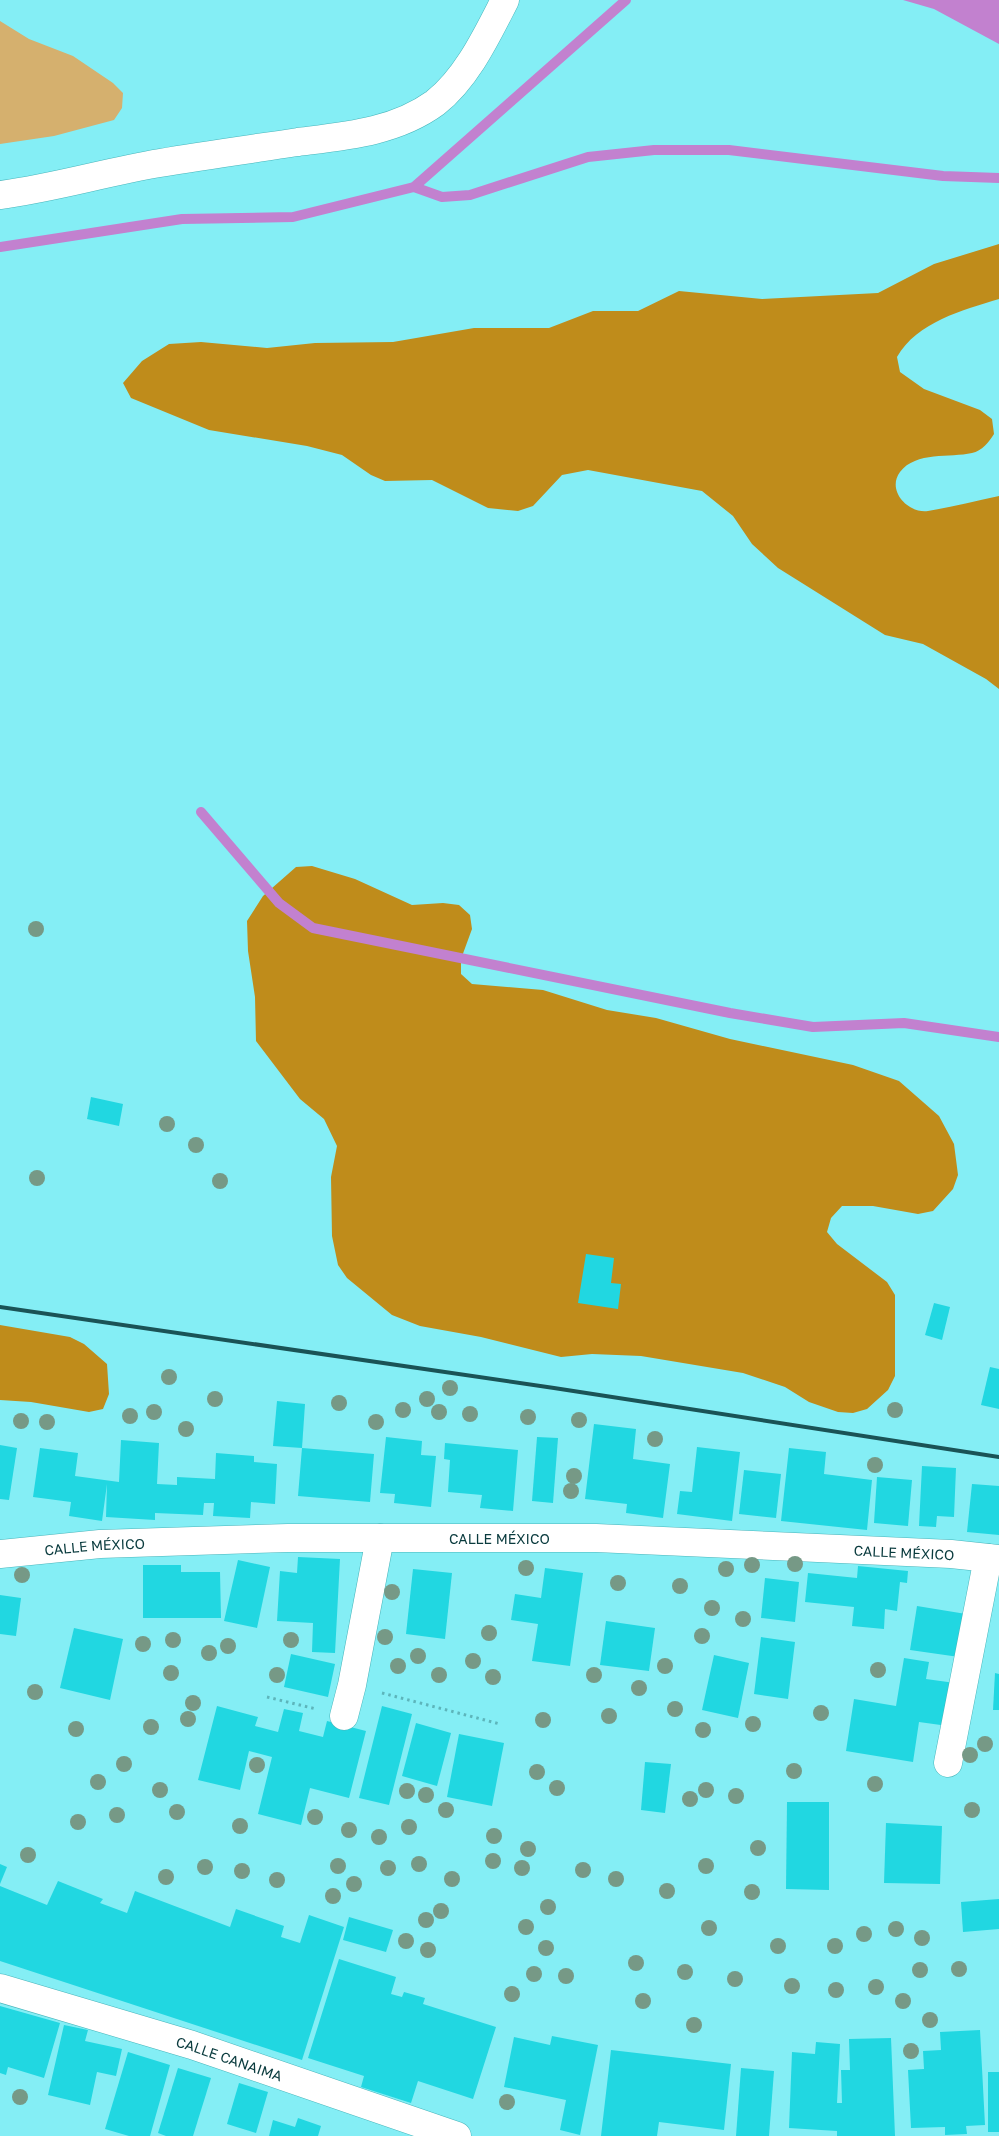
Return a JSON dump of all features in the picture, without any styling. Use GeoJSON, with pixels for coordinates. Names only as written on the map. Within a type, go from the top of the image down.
{"type":"FeatureCollection","features":[{"type":"Feature","properties":{"kind":"street"},"geometry":{"type":"LineString","coordinates":[[0,195],[40,190],[161,162],[370,132],[407,120],[436,102],[455,81],[474,57],[505,0]]}},
{"type":"Feature","properties":{"kind":"street","name":"CALLE MÉXICO"},"geometry":{"type":"LineString","coordinates":[[0,1554],[100,1544],[288,1538],[596,1538],[951,1554],[993,1558]]}},
{"type":"Feature","properties":{"kind":"street"},"geometry":{"type":"LineString","coordinates":[[344,1716],[352,1685],[380,1538]]}},
{"type":"Feature","properties":{"kind":"street"},"geometry":{"type":"LineString","coordinates":[[948,1763],[993,1558]]}},
{"type":"Feature","properties":{"kind":"street","name":"CALLE CANAIMA"},"geometry":{"type":"LineString","coordinates":[[0,1988],[192,2045],[457,2136]]}},
{"type":"Feature","properties":{"kind":"path"},"geometry":{"type":"LineString","coordinates":[[352,1685],[500,1724]]}},
{"type":"Feature","properties":{"kind":"path"},"geometry":{"type":"LineString","coordinates":[[267,1698],[344,1716]]}},
{"type":"Feature","properties":{"kind":"shaded area"},"geometry":{"type":"Polygon","coordinates":[[[903,0],[999,0],[999,44],[934,9],[903,0]]]}},
{"type":"Feature","properties":{"kind":"shaded area"},"geometry":{"type":"Polygon","coordinates":[[[0,21],[29,39],[73,56],[113,83],[123,93],[122,108],[114,120],[54,136],[0,144],[0,21]]]}},
{"type":"Feature","properties":{"kind":"shaded area"},"geometry":{"type":"Polygon","coordinates":[[[999,244],[999,299],[956,313],[929,326],[916,335],[897,357],[900,372],[924,389],[980,410],[992,419],[994,434],[985,446],[976,452],[934,456],[907,465],[896,479],[896,487],[902,500],[907,505],[921,511],[999,496],[999,689],[986,679],[923,644],[885,635],[778,568],[752,544],[733,516],[702,491],[588,470],[562,475],[533,506],[518,511],[488,508],[432,480],[385,481],[371,475],[342,455],[307,446],[209,430],[131,398],[123,383],[142,361],[169,344],[201,342],[267,348],[315,343],[393,342],[474,328],[549,328],[593,311],[638,311],[679,291],[762,299],[878,293],[934,264],[999,244]]]}},
{"type":"Feature","properties":{"kind":"shaded area"},"geometry":{"type":"Polygon","coordinates":[[[312,866],[355,879],[412,905],[443,903],[459,905],[470,915],[472,929],[461,959],[461,974],[472,984],[543,990],[607,1010],[656,1018],[730,1039],[853,1065],[899,1081],[939,1116],[954,1144],[958,1175],[953,1189],[933,1211],[918,1214],[873,1206],[842,1206],[831,1218],[827,1232],[837,1244],[887,1282],[895,1295],[895,1376],[888,1390],[867,1409],[853,1413],[838,1412],[809,1402],[785,1387],[743,1373],[641,1356],[592,1354],[561,1357],[481,1337],[420,1326],[392,1315],[347,1278],[338,1265],[332,1236],[331,1177],[337,1146],[324,1119],[300,1099],[256,1041],[255,997],[248,951],[247,921],[263,896],[296,867],[312,866]]]}},
{"type":"Feature","properties":{"kind":"shaded area"},"geometry":{"type":"Polygon","coordinates":[[[0,1325],[70,1337],[84,1344],[107,1364],[109,1394],[103,1409],[89,1412],[31,1402],[0,1400],[0,1325]]]}},
{"type":"Feature","properties":{"kind":"building"},"geometry":{"type":"Polygon","coordinates":[[[91,1097],[123,1104],[119,1126],[87,1119],[91,1097]]]}},
{"type":"Feature","properties":{"kind":"building"},"geometry":{"type":"Polygon","coordinates":[[[586,1254],[614,1258],[611,1283],[621,1284],[618,1309],[578,1303],[586,1254]]]}},
{"type":"Feature","properties":{"kind":"building"},"geometry":{"type":"Polygon","coordinates":[[[934,1303],[950,1307],[942,1340],[925,1335],[934,1303]]]}},
{"type":"Feature","properties":{"kind":"building"},"geometry":{"type":"Polygon","coordinates":[[[990,1367],[999,1369],[999,1409],[981,1405],[990,1367]]]}},
{"type":"Feature","properties":{"kind":"building"},"geometry":{"type":"Polygon","coordinates":[[[277,1401],[305,1404],[302,1448],[273,1446],[277,1401]]]}},
{"type":"Feature","properties":{"kind":"building"},"geometry":{"type":"Polygon","coordinates":[[[594,1424],[636,1429],[633,1459],[670,1464],[663,1518],[626,1513],[627,1504],[585,1499],[594,1424]]]}},
{"type":"Feature","properties":{"kind":"building"},"geometry":{"type":"Polygon","coordinates":[[[386,1437],[422,1441],[421,1455],[436,1456],[431,1507],[394,1503],[395,1494],[380,1493],[386,1437]]]}},
{"type":"Feature","properties":{"kind":"building"},"geometry":{"type":"Polygon","coordinates":[[[537,1437],[558,1438],[553,1503],[532,1501],[537,1437]]]}},
{"type":"Feature","properties":{"kind":"building"},"geometry":{"type":"Polygon","coordinates":[[[121,1440],[159,1443],[157,1484],[177,1485],[177,1477],[215,1479],[216,1453],[254,1456],[254,1462],[277,1464],[275,1504],[251,1502],[250,1518],[213,1516],[214,1503],[204,1503],[203,1515],[155,1513],[155,1520],[106,1517],[107,1484],[102,1521],[69,1516],[71,1502],[33,1497],[40,1448],[78,1453],[75,1476],[119,1482],[121,1440]]]}},
{"type":"Feature","properties":{"kind":"building"},"geometry":{"type":"Polygon","coordinates":[[[445,1443],[518,1450],[513,1511],[480,1508],[482,1495],[448,1492],[450,1460],[444,1459],[445,1443]]]}},
{"type":"Feature","properties":{"kind":"building"},"geometry":{"type":"Polygon","coordinates":[[[0,1445],[17,1448],[9,1500],[0,1499],[0,1445]]]}},
{"type":"Feature","properties":{"kind":"building"},"geometry":{"type":"Polygon","coordinates":[[[697,1447],[740,1452],[732,1521],[677,1514],[680,1491],[692,1492],[697,1447]]]}},
{"type":"Feature","properties":{"kind":"building"},"geometry":{"type":"Polygon","coordinates":[[[302,1448],[374,1454],[370,1502],[298,1496],[302,1448]]]}},
{"type":"Feature","properties":{"kind":"building"},"geometry":{"type":"Polygon","coordinates":[[[789,1448],[826,1452],[824,1474],[872,1480],[867,1530],[781,1521],[789,1448]]]}},
{"type":"Feature","properties":{"kind":"building"},"geometry":{"type":"Polygon","coordinates":[[[922,1466],[956,1468],[954,1517],[937,1516],[936,1527],[919,1526],[922,1466]]]}},
{"type":"Feature","properties":{"kind":"building"},"geometry":{"type":"Polygon","coordinates":[[[744,1470],[781,1474],[776,1518],[739,1514],[744,1470]]]}},
{"type":"Feature","properties":{"kind":"building"},"geometry":{"type":"Polygon","coordinates":[[[877,1477],[912,1480],[908,1526],[874,1523],[877,1477]]]}},
{"type":"Feature","properties":{"kind":"building"},"geometry":{"type":"Polygon","coordinates":[[[972,1484],[999,1486],[999,1535],[967,1532],[972,1484]]]}},
{"type":"Feature","properties":{"kind":"building"},"geometry":{"type":"Polygon","coordinates":[[[298,1557],[340,1559],[335,1653],[312,1652],[313,1623],[277,1621],[280,1571],[297,1573],[298,1557]]]}},
{"type":"Feature","properties":{"kind":"building"},"geometry":{"type":"Polygon","coordinates":[[[238,1560],[270,1567],[257,1628],[224,1621],[238,1560]]]}},
{"type":"Feature","properties":{"kind":"building"},"geometry":{"type":"Polygon","coordinates":[[[143,1565],[181,1565],[181,1572],[220,1572],[221,1618],[143,1618],[143,1565]]]}},
{"type":"Feature","properties":{"kind":"building"},"geometry":{"type":"Polygon","coordinates":[[[858,1566],[908,1571],[907,1583],[900,1582],[897,1611],[885,1609],[884,1629],[852,1626],[854,1607],[805,1602],[808,1573],[857,1578],[858,1566]]]}},
{"type":"Feature","properties":{"kind":"building"},"geometry":{"type":"Polygon","coordinates":[[[545,1568],[583,1573],[570,1666],[532,1661],[538,1624],[511,1620],[515,1594],[541,1598],[545,1568]]]}},
{"type":"Feature","properties":{"kind":"building"},"geometry":{"type":"Polygon","coordinates":[[[413,1569],[452,1573],[445,1639],[406,1634],[413,1569]]]}},
{"type":"Feature","properties":{"kind":"building"},"geometry":{"type":"Polygon","coordinates":[[[765,1578],[799,1582],[795,1622],[761,1618],[765,1578]]]}},
{"type":"Feature","properties":{"kind":"building"},"geometry":{"type":"Polygon","coordinates":[[[0,1595],[21,1598],[16,1636],[0,1634],[0,1595]]]}},
{"type":"Feature","properties":{"kind":"building"},"geometry":{"type":"Polygon","coordinates":[[[917,1606],[966,1614],[959,1657],[910,1650],[917,1606]]]}},
{"type":"Feature","properties":{"kind":"building"},"geometry":{"type":"Polygon","coordinates":[[[606,1621],[655,1628],[649,1671],[600,1665],[606,1621]]]}},
{"type":"Feature","properties":{"kind":"building"},"geometry":{"type":"Polygon","coordinates":[[[74,1628],[123,1639],[110,1700],[60,1688],[74,1628]]]}},
{"type":"Feature","properties":{"kind":"building"},"geometry":{"type":"Polygon","coordinates":[[[761,1637],[795,1642],[788,1699],[754,1694],[761,1637]]]}},
{"type":"Feature","properties":{"kind":"building"},"geometry":{"type":"Polygon","coordinates":[[[291,1654],[335,1664],[328,1697],[284,1687],[291,1654]]]}},
{"type":"Feature","properties":{"kind":"building"},"geometry":{"type":"Polygon","coordinates":[[[714,1655],[749,1663],[738,1718],[702,1710],[714,1655]]]}},
{"type":"Feature","properties":{"kind":"building"},"geometry":{"type":"Polygon","coordinates":[[[904,1658],[929,1662],[926,1679],[955,1683],[948,1726],[919,1722],[913,1762],[846,1751],[854,1699],[896,1706],[904,1658]]]}},
{"type":"Feature","properties":{"kind":"building"},"geometry":{"type":"Polygon","coordinates":[[[995,1673],[999,1674],[999,1710],[993,1710],[995,1673]]]}},
{"type":"Feature","properties":{"kind":"building"},"geometry":{"type":"Polygon","coordinates":[[[217,1706],[258,1717],[255,1726],[278,1732],[284,1709],[303,1713],[299,1731],[323,1737],[327,1721],[366,1731],[349,1798],[310,1788],[301,1825],[258,1814],[272,1757],[249,1751],[240,1790],[198,1780],[217,1706]]]}},
{"type":"Feature","properties":{"kind":"building"},"geometry":{"type":"Polygon","coordinates":[[[382,1706],[412,1714],[389,1805],[359,1798],[382,1706]]]}},
{"type":"Feature","properties":{"kind":"building"},"geometry":{"type":"Polygon","coordinates":[[[416,1723],[451,1733],[437,1786],[402,1776],[416,1723]]]}},
{"type":"Feature","properties":{"kind":"building"},"geometry":{"type":"Polygon","coordinates":[[[459,1734],[504,1743],[492,1806],[447,1797],[459,1734]]]}},
{"type":"Feature","properties":{"kind":"building"},"geometry":{"type":"Polygon","coordinates":[[[645,1762],[671,1764],[665,1813],[641,1810],[645,1762]]]}},
{"type":"Feature","properties":{"kind":"building"},"geometry":{"type":"Polygon","coordinates":[[[787,1802],[829,1802],[829,1890],[786,1889],[787,1802]]]}},
{"type":"Feature","properties":{"kind":"building"},"geometry":{"type":"Polygon","coordinates":[[[886,1823],[942,1826],[940,1884],[884,1883],[886,1823]]]}},
{"type":"Feature","properties":{"kind":"building"},"geometry":{"type":"Polygon","coordinates":[[[0,1864],[7,1867],[0,1884],[0,1864]]]}},
{"type":"Feature","properties":{"kind":"building"},"geometry":{"type":"Polygon","coordinates":[[[58,1881],[103,1899],[100,1903],[127,1913],[135,1891],[230,1927],[236,1909],[284,1926],[281,1937],[300,1943],[309,1915],[344,1927],[302,2060],[0,1961],[0,1886],[47,1905],[58,1881]]]}},
{"type":"Feature","properties":{"kind":"building"},"geometry":{"type":"Polygon","coordinates":[[[999,1899],[999,1929],[963,1932],[961,1902],[999,1899]]]}},
{"type":"Feature","properties":{"kind":"building"},"geometry":{"type":"Polygon","coordinates":[[[349,1917],[393,1930],[386,1952],[343,1940],[349,1917]]]}},
{"type":"Feature","properties":{"kind":"building"},"geometry":{"type":"Polygon","coordinates":[[[339,1959],[396,1977],[391,1994],[402,1997],[404,1992],[425,1998],[423,2004],[496,2027],[473,2099],[418,2081],[411,2103],[361,2087],[364,2076],[308,2058],[339,1959]]]}},
{"type":"Feature","properties":{"kind":"building"},"geometry":{"type":"Polygon","coordinates":[[[0,2006],[60,2023],[44,2078],[8,2067],[6,2075],[0,2073],[0,2006]]]}},
{"type":"Feature","properties":{"kind":"building"},"geometry":{"type":"Polygon","coordinates":[[[64,2025],[88,2030],[85,2041],[122,2049],[116,2076],[97,2072],[90,2105],[48,2095],[64,2025]]]}},
{"type":"Feature","properties":{"kind":"building"},"geometry":{"type":"Polygon","coordinates":[[[980,2030],[985,2125],[966,2126],[967,2134],[945,2135],[945,2127],[911,2128],[908,2070],[924,2069],[923,2051],[941,2050],[940,2032],[980,2030]]]}},
{"type":"Feature","properties":{"kind":"building"},"geometry":{"type":"Polygon","coordinates":[[[552,2036],[598,2045],[580,2135],[560,2130],[566,2100],[504,2087],[514,2037],[550,2045],[552,2036]]]}},
{"type":"Feature","properties":{"kind":"building"},"geometry":{"type":"Polygon","coordinates":[[[891,2038],[895,2136],[837,2136],[837,2131],[789,2128],[792,2052],[815,2054],[816,2042],[840,2044],[837,2103],[842,2103],[841,2070],[850,2070],[849,2039],[891,2038]]]}},
{"type":"Feature","properties":{"kind":"building"},"geometry":{"type":"Polygon","coordinates":[[[611,2050],[731,2064],[724,2130],[659,2122],[657,2136],[601,2136],[611,2050]]]}},
{"type":"Feature","properties":{"kind":"building"},"geometry":{"type":"Polygon","coordinates":[[[128,2052],[170,2065],[150,2136],[129,2136],[105,2129],[128,2052]]]}},
{"type":"Feature","properties":{"kind":"building"},"geometry":{"type":"Polygon","coordinates":[[[178,2068],[211,2078],[193,2136],[166,2136],[158,2133],[178,2068]]]}},
{"type":"Feature","properties":{"kind":"building"},"geometry":{"type":"Polygon","coordinates":[[[741,2068],[774,2071],[769,2136],[736,2136],[741,2068]]]}},
{"type":"Feature","properties":{"kind":"building"},"geometry":{"type":"Polygon","coordinates":[[[988,2072],[999,2072],[999,2132],[988,2132],[988,2072]]]}},
{"type":"Feature","properties":{"kind":"building"},"geometry":{"type":"Polygon","coordinates":[[[239,2083],[268,2092],[256,2133],[227,2124],[239,2083]]]}},
{"type":"Feature","properties":{"kind":"building"},"geometry":{"type":"Polygon","coordinates":[[[298,2118],[321,2126],[318,2136],[269,2136],[273,2120],[295,2127],[298,2118]]]}},
{"type":"Feature","properties":{"kind":"waterway"},"geometry":{"type":"LineString","coordinates":[[0,247],[182,219],[293,217],[414,187],[626,0]]}},
{"type":"Feature","properties":{"kind":"waterway"},"geometry":{"type":"LineString","coordinates":[[414,187],[442,197],[470,195],[588,157],[654,150],[729,150],[943,176],[999,178]]}},
{"type":"Feature","properties":{"kind":"waterway"},"geometry":{"type":"LineString","coordinates":[[201,812],[279,903],[313,928],[730,1013],[813,1027],[904,1023],[999,1037]]}},
{"type":"Feature","properties":{"kind":"railway"},"geometry":{"type":"LineString","coordinates":[[0,1307],[554,1388],[999,1457]]}}]}
